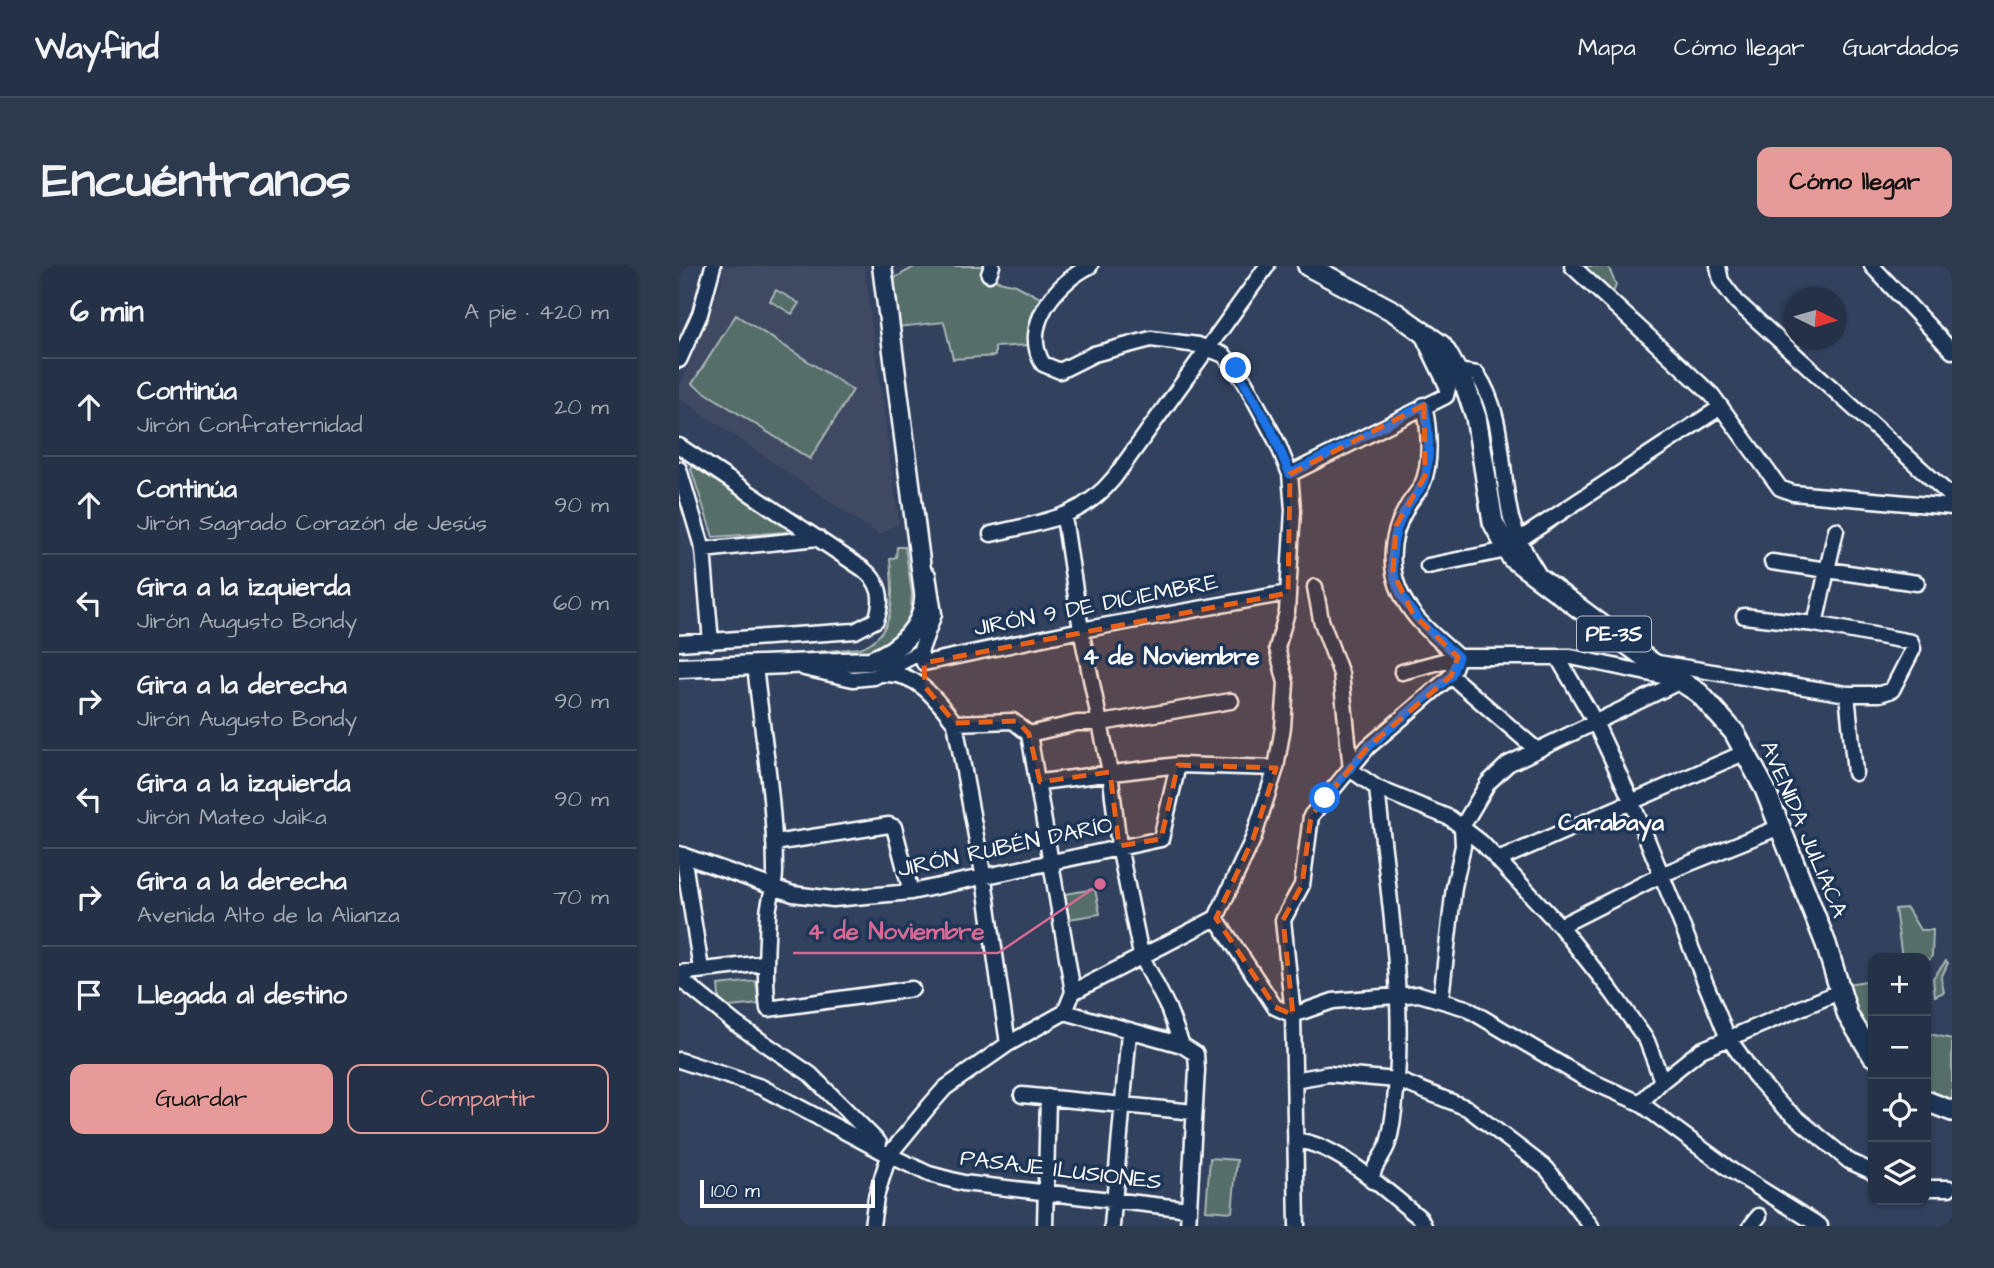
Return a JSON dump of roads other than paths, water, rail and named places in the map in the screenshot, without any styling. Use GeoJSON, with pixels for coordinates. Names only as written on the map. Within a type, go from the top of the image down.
{"type":"FeatureCollection","features":[{"type":"Feature","properties":{"kind":"highway","name":"AVENIDA JULIACA"},"geometry":{"type":"LineString","coordinates":[[1308,266],[1393,311],[1441,345],[1457,371],[1476,417],[1493,522],[1513,545],[1522,568],[1681,681],[1711,706],[1734,732],[1780,827],[1826,944],[1839,992],[1856,1032],[1868,1049]]}},
{"type":"Feature","properties":{"kind":"highway"},"geometry":{"type":"LineString","coordinates":[[1931,1103],[1952,1111]]}},
{"type":"Feature","properties":{"kind":"main road"},"geometry":{"type":"LineString","coordinates":[[679,668],[870,661],[886,655],[903,642],[925,606],[882,266]]}},
{"type":"Feature","properties":{"kind":"street"},"geometry":{"type":"LineString","coordinates":[[679,360],[700,314],[713,266]]}},
{"type":"Feature","properties":{"kind":"street"},"geometry":{"type":"LineString","coordinates":[[1073,992],[1216,918],[1253,839],[1276,768],[1287,691],[1277,648],[1289,593],[1293,510],[1290,474],[1271,429],[1236,368],[1224,355],[1206,348],[1161,339],[1142,340],[1094,354],[1068,369],[1053,371],[1040,359],[1038,341],[1045,307],[1063,282],[1090,266]]}},
{"type":"Feature","properties":{"kind":"street"},"geometry":{"type":"LineString","coordinates":[[991,534],[1063,517],[1083,508],[1104,491],[1267,266]]}},
{"type":"Feature","properties":{"kind":"street"},"geometry":{"type":"LineString","coordinates":[[1571,266],[1681,364],[1721,407],[1776,484],[1785,491],[1952,507]]}},
{"type":"Feature","properties":{"kind":"street"},"geometry":{"type":"LineString","coordinates":[[1718,266],[1721,281],[1737,302],[1952,497]]}},
{"type":"Feature","properties":{"kind":"street"},"geometry":{"type":"LineString","coordinates":[[1872,266],[1952,351]]}},
{"type":"Feature","properties":{"kind":"street"},"geometry":{"type":"LineString","coordinates":[[1290,474],[1424,405],[1446,397],[1448,388],[1420,330]]}},
{"type":"Feature","properties":{"kind":"street"},"geometry":{"type":"LineString","coordinates":[[1424,405],[1428,447],[1425,476],[1396,526],[1393,539],[1393,572],[1397,586],[1413,614],[1458,657]]}},
{"type":"Feature","properties":{"kind":"street"},"geometry":{"type":"LineString","coordinates":[[1428,566],[1513,545],[1721,407]]}},
{"type":"Feature","properties":{"kind":"street"},"geometry":{"type":"LineString","coordinates":[[679,446],[870,574],[881,591],[876,621],[862,630],[679,643]]}},
{"type":"Feature","properties":{"kind":"street"},"geometry":{"type":"LineString","coordinates":[[679,469],[703,550],[711,642]]}},
{"type":"Feature","properties":{"kind":"street"},"geometry":{"type":"LineString","coordinates":[[1063,517],[1081,630],[1110,772],[1119,846],[1141,955],[1168,1008],[1182,1045]]}},
{"type":"Feature","properties":{"kind":"street"},"geometry":{"type":"LineString","coordinates":[[1815,624],[1836,530]]}},
{"type":"Feature","properties":{"kind":"street"},"geometry":{"type":"LineString","coordinates":[[703,550],[818,538]]}},
{"type":"Feature","properties":{"kind":"street"},"geometry":{"type":"LineString","coordinates":[[918,548],[935,605],[922,657],[925,687]]}},
{"type":"Feature","properties":{"kind":"street"},"geometry":{"type":"LineString","coordinates":[[1772,562],[1917,583]]}},
{"type":"Feature","properties":{"kind":"street"},"geometry":{"type":"LineString","coordinates":[[1315,587],[1321,620],[1341,674],[1351,770],[1377,788],[1437,810],[1462,827],[1498,860],[1560,926],[1647,1041],[1661,1081]]}},
{"type":"Feature","properties":{"kind":"street","name":"JIRÓN 9 DE DICIEMBRE"},"geometry":{"type":"LineString","coordinates":[[884,674],[922,657],[1289,593]]}},
{"type":"Feature","properties":{"kind":"street"},"geometry":{"type":"LineString","coordinates":[[1651,662],[1847,694],[1879,694],[1892,690],[1913,649],[1913,643],[1815,624],[1744,616]]}},
{"type":"Feature","properties":{"kind":"street"},"geometry":{"type":"LineString","coordinates":[[1297,1226],[1293,1014],[1284,915],[1302,885],[1311,816],[1368,747],[1451,676],[1458,657]]}},
{"type":"Feature","properties":{"kind":"street"},"geometry":{"type":"LineString","coordinates":[[1402,672],[1458,657],[1559,657],[1612,664],[1681,681]]}},
{"type":"Feature","properties":{"kind":"street"},"geometry":{"type":"LineString","coordinates":[[1559,657],[1594,720],[1631,800],[1727,1036],[1781,1105],[1849,1161],[1868,1170]]}},
{"type":"Feature","properties":{"kind":"street"},"geometry":{"type":"LineString","coordinates":[[785,663],[853,679],[884,674],[903,676],[925,687],[955,723],[983,879],[1008,1044]]}},
{"type":"Feature","properties":{"kind":"street"},"geometry":{"type":"LineString","coordinates":[[755,665],[774,843],[774,887],[768,916],[769,948],[764,963],[768,1009],[912,989]]}},
{"type":"Feature","properties":{"kind":"street"},"geometry":{"type":"LineString","coordinates":[[1451,676],[1537,750]]}},
{"type":"Feature","properties":{"kind":"street"},"geometry":{"type":"LineString","coordinates":[[1441,998],[1454,887],[1463,846],[1462,827],[1498,772],[1594,720],[1681,681]]}},
{"type":"Feature","properties":{"kind":"street"},"geometry":{"type":"LineString","coordinates":[[1847,694],[1855,773]]}},
{"type":"Feature","properties":{"kind":"street"},"geometry":{"type":"LineString","coordinates":[[1029,734],[1077,723],[1101,723],[1231,701]]}},
{"type":"Feature","properties":{"kind":"street"},"geometry":{"type":"LineString","coordinates":[[873,1226],[876,1197],[889,1155],[946,1088],[1008,1044],[1065,1013],[1073,992],[1050,863],[1040,782],[1029,734],[1013,721],[955,723]]}},
{"type":"Feature","properties":{"kind":"street"},"geometry":{"type":"LineString","coordinates":[[1498,860],[1746,752]]}},
{"type":"Feature","properties":{"kind":"street"},"geometry":{"type":"LineString","coordinates":[[1040,782],[1178,765],[1276,768]]}},
{"type":"Feature","properties":{"kind":"street","name":"JIRÓN RUBÉN DARÍO"},"geometry":{"type":"LineString","coordinates":[[681,854],[774,887],[820,899],[911,892],[983,879],[1163,837],[1178,765]]}},
{"type":"Feature","properties":{"kind":"street"},"geometry":{"type":"LineString","coordinates":[[1372,1181],[1373,1167],[1387,1146],[1390,1135],[1397,1080],[1398,996],[1377,788]]}},
{"type":"Feature","properties":{"kind":"street"},"geometry":{"type":"LineString","coordinates":[[774,843],[888,825],[894,827],[899,837],[911,892]]}},
{"type":"Feature","properties":{"kind":"street"},"geometry":{"type":"LineString","coordinates":[[1560,926],[1663,874],[1780,827]]}},
{"type":"Feature","properties":{"kind":"street"},"geometry":{"type":"LineString","coordinates":[[681,854],[701,969]]}},
{"type":"Feature","properties":{"kind":"street"},"geometry":{"type":"LineString","coordinates":[[1216,918],[1275,1007],[1293,1014],[1333,1001],[1419,994],[1441,998],[1476,1013],[1584,1078],[1640,1103],[1732,1171],[1820,1226]]}},
{"type":"Feature","properties":{"kind":"street"},"geometry":{"type":"LineString","coordinates":[[679,973],[764,963]]}},
{"type":"Feature","properties":{"kind":"street"},"geometry":{"type":"LineString","coordinates":[[679,978],[736,1024],[810,1074],[889,1155]]}},
{"type":"Feature","properties":{"kind":"street"},"geometry":{"type":"LineString","coordinates":[[1640,1103],[1661,1081],[1701,1050],[1727,1036],[1839,992]]}},
{"type":"Feature","properties":{"kind":"street"},"geometry":{"type":"LineString","coordinates":[[1065,1013],[1182,1045],[1196,1054],[1188,1226]]}},
{"type":"Feature","properties":{"kind":"street"},"geometry":{"type":"LineString","coordinates":[[1112,1226],[1129,1032]]}},
{"type":"Feature","properties":{"kind":"street","name":"PASAJE ILUSIONES"},"geometry":{"type":"LineString","coordinates":[[679,1060],[761,1087],[929,1174],[963,1183],[1189,1209]]}},
{"type":"Feature","properties":{"kind":"street"},"geometry":{"type":"LineString","coordinates":[[1294,1080],[1328,1074],[1397,1080],[1467,1108],[1547,1169],[1591,1226]]}},
{"type":"Feature","properties":{"kind":"street"},"geometry":{"type":"LineString","coordinates":[[1022,1095],[1194,1112]]}},
{"type":"Feature","properties":{"kind":"street"},"geometry":{"type":"LineString","coordinates":[[1045,1226],[1048,1097]]}},
{"type":"Feature","properties":{"kind":"street"},"geometry":{"type":"LineString","coordinates":[[1297,1141],[1325,1149],[1372,1181],[1420,1219],[1424,1226]]}},
{"type":"Feature","properties":{"kind":"street"},"geometry":{"type":"LineString","coordinates":[[1931,1188],[1949,1188]]}},
{"type":"Feature","properties":{"kind":"place","name":"4 de Noviembre"},"geometry":{"type":"Point","coordinates":[1100,884]}},
{"type":"Feature","properties":{"kind":"district","name":"4 de Noviembre"},"geometry":{"type":"Point","coordinates":[1171,657]}},
{"type":"Feature","properties":{"kind":"district","name":"Carabaya"},"geometry":{"type":"Point","coordinates":[1611,823]}}]}
